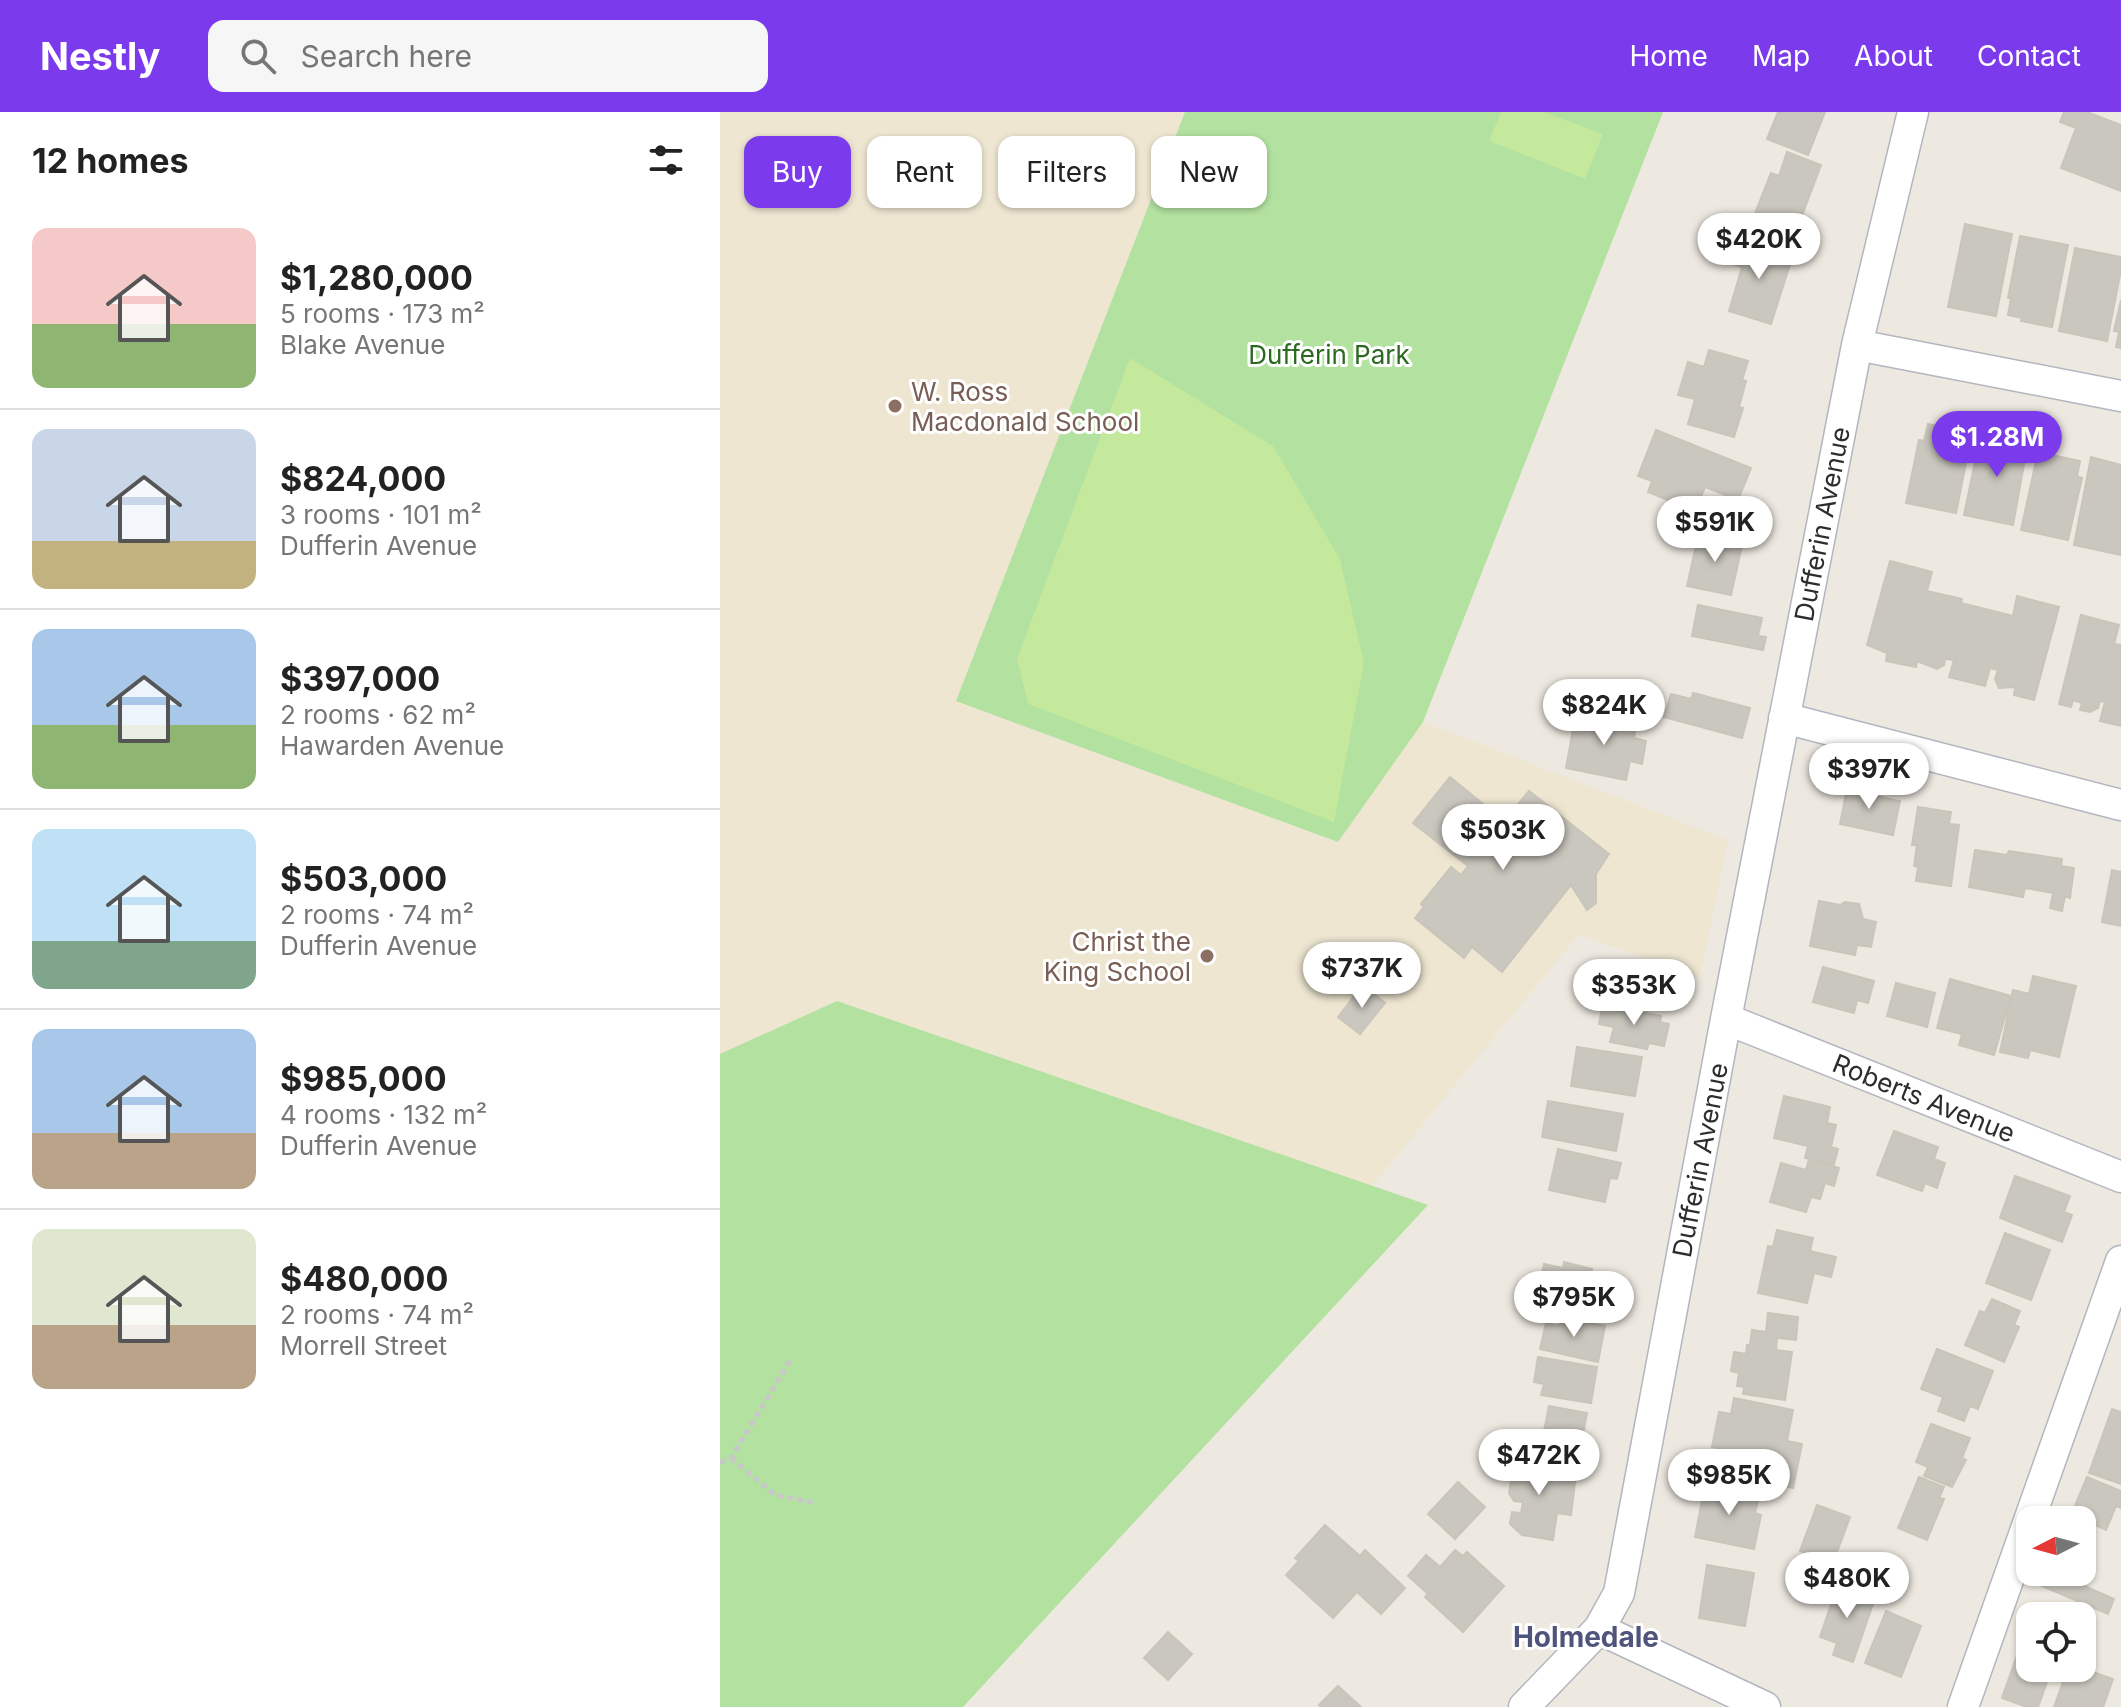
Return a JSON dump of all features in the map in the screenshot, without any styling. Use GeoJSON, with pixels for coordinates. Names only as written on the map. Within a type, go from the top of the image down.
{"type":"FeatureCollection","features":[{"type":"Feature","properties":{"kind":"street","name":"Dufferin Avenue"},"geometry":{"type":"LineString","coordinates":[[1524,1707],[1599,1629],[1619,1593],[1726,1019],[1857,345],[1913,112]]}},
{"type":"Feature","properties":{"kind":"street"},"geometry":{"type":"LineString","coordinates":[[1857,345],[2121,396]]}},
{"type":"Feature","properties":{"kind":"street"},"geometry":{"type":"LineString","coordinates":[[1784,718],[2121,805]]}},
{"type":"Feature","properties":{"kind":"street","name":"Roberts Avenue"},"geometry":{"type":"LineString","coordinates":[[1726,1019],[2121,1177]]}},
{"type":"Feature","properties":{"kind":"street"},"geometry":{"type":"LineString","coordinates":[[1963,1707],[2121,1261]]}},
{"type":"Feature","properties":{"kind":"street"},"geometry":{"type":"LineString","coordinates":[[1599,1629],[1765,1707]]}},
{"type":"Feature","properties":{"kind":"path"},"geometry":{"type":"LineString","coordinates":[[720,1463],[731,1458],[791,1359]]}},
{"type":"Feature","properties":{"kind":"path"},"geometry":{"type":"LineString","coordinates":[[731,1458],[775,1495],[816,1503]]}},
{"type":"Feature","properties":{"kind":"shaded area"},"geometry":{"type":"Polygon","coordinates":[[[720,112],[1185,112],[1176,136],[1151,136],[1151,199],[956,701],[1337,842],[1423,722],[1728,840],[1700,979],[1579,934],[1372,1186],[837,1001],[720,1054],[720,112]]]}},
{"type":"Feature","properties":{"kind":"green space","name":"Dufferin Park"},"geometry":{"type":"Polygon","coordinates":[[[1185,112],[1663,112],[1423,722],[1338,842],[956,701],[1151,199],[1151,208],[1267,208],[1267,136],[1176,136],[1185,112]]]}},
{"type":"Feature","properties":{"kind":"green space"},"geometry":{"type":"Polygon","coordinates":[[[1501,112],[1544,112],[1603,134],[1585,179],[1489,141],[1501,112]]]}},
{"type":"Feature","properties":{"kind":"green space"},"geometry":{"type":"Polygon","coordinates":[[[1130,358],[1273,446],[1340,559],[1364,663],[1334,822],[1028,704],[1017,659],[1130,358]]]}},
{"type":"Feature","properties":{"kind":"green space"},"geometry":{"type":"Polygon","coordinates":[[[837,1001],[1428,1205],[963,1707],[720,1707],[720,1054],[837,1001]]]}},
{"type":"Feature","properties":{"kind":"building"},"geometry":{"type":"Polygon","coordinates":[[[1778,112],[1825,112],[1808,155],[1767,139],[1778,112]]]}},
{"type":"Feature","properties":{"kind":"building"},"geometry":{"type":"Polygon","coordinates":[[[2064,112],[2087,112],[2121,125],[2121,191],[2061,168],[2076,128],[2060,122],[2064,112]]]}},
{"type":"Feature","properties":{"kind":"building"},"geometry":{"type":"Polygon","coordinates":[[[1787,152],[1821,165],[1792,242],[1750,226],[1771,173],[1779,176],[1787,152]]]}},
{"type":"Feature","properties":{"kind":"building"},"geometry":{"type":"Polygon","coordinates":[[[1965,224],[2012,234],[1996,316],[1948,307],[1965,224]]]}},
{"type":"Feature","properties":{"kind":"building"},"geometry":{"type":"Polygon","coordinates":[[[2020,236],[2068,245],[2052,327],[2008,315],[2011,298],[2008,298],[2020,236]]]}},
{"type":"Feature","properties":{"kind":"building"},"geometry":{"type":"Polygon","coordinates":[[[1751,242],[1793,255],[1771,324],[1729,311],[1742,267],[1729,263],[1734,246],[1748,250],[1751,242]]]}},
{"type":"Feature","properties":{"kind":"building"},"geometry":{"type":"Polygon","coordinates":[[[2075,248],[2121,257],[2107,341],[2059,331],[2075,248]]]}},
{"type":"Feature","properties":{"kind":"building"},"geometry":{"type":"Polygon","coordinates":[[[2121,300],[2121,348],[2116,347],[2119,332],[2114,331],[2121,300]]]}},
{"type":"Feature","properties":{"kind":"building"},"geometry":{"type":"Polygon","coordinates":[[[1709,350],[1748,361],[1739,407],[1743,408],[1734,437],[1688,424],[1695,399],[1678,395],[1688,362],[1704,367],[1709,350]]]}},
{"type":"Feature","properties":{"kind":"building"},"geometry":{"type":"Polygon","coordinates":[[[1928,424],[1972,433],[1956,513],[1906,503],[1919,440],[1924,441],[1928,424]]]}},
{"type":"Feature","properties":{"kind":"building"},"geometry":{"type":"Polygon","coordinates":[[[1656,430],[1751,468],[1738,500],[1705,487],[1695,511],[1648,492],[1652,481],[1638,476],[1656,430]]]}},
{"type":"Feature","properties":{"kind":"building"},"geometry":{"type":"Polygon","coordinates":[[[1983,433],[2028,442],[2013,525],[1964,515],[1983,433]]]}},
{"type":"Feature","properties":{"kind":"building"},"geometry":{"type":"Polygon","coordinates":[[[2038,452],[2080,461],[2077,476],[2082,478],[2068,540],[2021,530],[2038,452]]]}},
{"type":"Feature","properties":{"kind":"building"},"geometry":{"type":"Polygon","coordinates":[[[2091,457],[2121,465],[2121,555],[2074,545],[2091,457]]]}},
{"type":"Feature","properties":{"kind":"building"},"geometry":{"type":"Polygon","coordinates":[[[1699,532],[1743,541],[1731,595],[1687,586],[1699,532]]]}},
{"type":"Feature","properties":{"kind":"building"},"geometry":{"type":"Polygon","coordinates":[[[1890,561],[1932,572],[1927,591],[1962,599],[1961,603],[2013,616],[2017,596],[2059,607],[2034,700],[2014,695],[2015,687],[1999,688],[1995,679],[1998,670],[1990,668],[1985,686],[1949,677],[1954,660],[1945,659],[1944,665],[1937,669],[1917,661],[1916,667],[1886,661],[1887,653],[1867,645],[1890,561]]]}},
{"type":"Feature","properties":{"kind":"building"},"geometry":{"type":"Polygon","coordinates":[[[1698,605],[1762,618],[1758,636],[1766,637],[1763,650],[1692,636],[1698,605]]]}},
{"type":"Feature","properties":{"kind":"building"},"geometry":{"type":"Polygon","coordinates":[[[2081,615],[2119,625],[2114,644],[2121,645],[2121,726],[2100,721],[2105,702],[2100,701],[2098,708],[2090,712],[2080,710],[2082,703],[2073,700],[2071,707],[2059,704],[2081,615]]]}},
{"type":"Feature","properties":{"kind":"building"},"geometry":{"type":"Polygon","coordinates":[[[1693,693],[1750,708],[1742,738],[1664,717],[1671,694],[1691,699],[1693,693]]]}},
{"type":"Feature","properties":{"kind":"building"},"geometry":{"type":"Polygon","coordinates":[[[1576,713],[1636,724],[1634,738],[1646,741],[1642,764],[1630,761],[1626,780],[1566,768],[1576,713]]]}},
{"type":"Feature","properties":{"kind":"building"},"geometry":{"type":"Polygon","coordinates":[[[1450,777],[1504,821],[1529,791],[1609,854],[1596,874],[1596,903],[1587,910],[1571,885],[1502,972],[1472,947],[1464,958],[1415,918],[1424,907],[1421,904],[1451,867],[1461,875],[1468,866],[1413,823],[1450,777]]]}},
{"type":"Feature","properties":{"kind":"building"},"geometry":{"type":"Polygon","coordinates":[[[1848,783],[1862,786],[1860,793],[1900,801],[1893,835],[1840,824],[1848,783]]]}},
{"type":"Feature","properties":{"kind":"building"},"geometry":{"type":"Polygon","coordinates":[[[1918,807],[1951,812],[1949,824],[1959,825],[1951,886],[1916,881],[1918,867],[1914,866],[1917,845],[1912,845],[1918,807]]]}},
{"type":"Feature","properties":{"kind":"building"},"geometry":{"type":"Polygon","coordinates":[[[1975,850],[2007,855],[2009,851],[2062,859],[2061,866],[2074,868],[2070,898],[2065,896],[2062,911],[2050,908],[2053,893],[2025,888],[2023,897],[1969,887],[1975,850]]]}},
{"type":"Feature","properties":{"kind":"building"},"geometry":{"type":"Polygon","coordinates":[[[2112,870],[2121,872],[2121,926],[2102,922],[2112,870]]]}},
{"type":"Feature","properties":{"kind":"building"},"geometry":{"type":"Polygon","coordinates":[[[1819,901],[1840,905],[1845,902],[1859,904],[1863,919],[1876,922],[1871,947],[1857,945],[1855,955],[1810,946],[1819,901]]]}},
{"type":"Feature","properties":{"kind":"building"},"geometry":{"type":"Polygon","coordinates":[[[1823,967],[1874,981],[1868,1003],[1857,1000],[1854,1013],[1813,1002],[1823,967]]]}},
{"type":"Feature","properties":{"kind":"building"},"geometry":{"type":"Polygon","coordinates":[[[2033,976],[2076,986],[2059,1057],[2030,1050],[2028,1058],[2000,1052],[2013,990],[2029,994],[2033,976]]]}},
{"type":"Feature","properties":{"kind":"building"},"geometry":{"type":"Polygon","coordinates":[[[1950,979],[2011,996],[1994,1055],[1959,1045],[1962,1034],[1937,1028],[1950,979]]]}},
{"type":"Feature","properties":{"kind":"building"},"geometry":{"type":"Polygon","coordinates":[[[1896,983],[1935,993],[1927,1027],[1887,1016],[1896,983]]]}},
{"type":"Feature","properties":{"kind":"building"},"geometry":{"type":"Polygon","coordinates":[[[1363,985],[1385,1003],[1360,1034],[1338,1017],[1363,985]]]}},
{"type":"Feature","properties":{"kind":"building"},"geometry":{"type":"Polygon","coordinates":[[[1603,1004],[1661,1016],[1660,1022],[1669,1024],[1664,1046],[1649,1043],[1647,1049],[1610,1042],[1614,1027],[1599,1024],[1603,1004]]]}},
{"type":"Feature","properties":{"kind":"building"},"geometry":{"type":"Polygon","coordinates":[[[1577,1047],[1642,1057],[1635,1096],[1571,1086],[1577,1047]]]}},
{"type":"Feature","properties":{"kind":"building"},"geometry":{"type":"Polygon","coordinates":[[[1784,1096],[1830,1107],[1827,1123],[1836,1125],[1831,1147],[1838,1149],[1834,1164],[1805,1158],[1808,1146],[1774,1138],[1784,1096]]]}},
{"type":"Feature","properties":{"kind":"building"},"geometry":{"type":"Polygon","coordinates":[[[1548,1101],[1623,1114],[1616,1151],[1542,1137],[1548,1101]]]}},
{"type":"Feature","properties":{"kind":"building"},"geometry":{"type":"Polygon","coordinates":[[[1894,1131],[1938,1147],[1934,1159],[1945,1163],[1937,1188],[1925,1183],[1922,1191],[1877,1175],[1894,1131]]]}},
{"type":"Feature","properties":{"kind":"building"},"geometry":{"type":"Polygon","coordinates":[[[1558,1149],[1621,1163],[1617,1179],[1610,1178],[1605,1202],[1549,1190],[1558,1149]]]}},
{"type":"Feature","properties":{"kind":"building"},"geometry":{"type":"Polygon","coordinates":[[[1809,1159],[1839,1168],[1834,1186],[1825,1183],[1820,1199],[1811,1197],[1806,1212],[1770,1202],[1781,1163],[1806,1170],[1809,1159]]]}},
{"type":"Feature","properties":{"kind":"building"},"geometry":{"type":"Polygon","coordinates":[[[2015,1176],[2070,1196],[2064,1212],[2072,1215],[2062,1242],[2000,1218],[2015,1176]]]}},
{"type":"Feature","properties":{"kind":"building"},"geometry":{"type":"Polygon","coordinates":[[[1777,1230],[1813,1238],[1810,1251],[1836,1257],[1831,1277],[1814,1273],[1807,1303],[1758,1293],[1768,1246],[1773,1247],[1777,1230]]]}},
{"type":"Feature","properties":{"kind":"building"},"geometry":{"type":"Polygon","coordinates":[[[2005,1233],[2050,1250],[2031,1300],[1986,1283],[2005,1233]]]}},
{"type":"Feature","properties":{"kind":"building"},"geometry":{"type":"Polygon","coordinates":[[[1564,1262],[1592,1269],[1581,1319],[1519,1305],[1523,1286],[1539,1289],[1544,1264],[1563,1268],[1564,1262]]]}},
{"type":"Feature","properties":{"kind":"building"},"geometry":{"type":"Polygon","coordinates":[[[1992,1299],[2020,1311],[2014,1325],[2019,1327],[2004,1362],[1965,1345],[1980,1311],[1985,1313],[1992,1299]]]}},
{"type":"Feature","properties":{"kind":"building"},"geometry":{"type":"Polygon","coordinates":[[[1768,1313],[1798,1317],[1796,1340],[1777,1338],[1776,1350],[1792,1352],[1785,1400],[1743,1394],[1744,1387],[1737,1386],[1739,1373],[1731,1371],[1734,1352],[1746,1354],[1752,1330],[1766,1332],[1768,1313]]]}},
{"type":"Feature","properties":{"kind":"building"},"geometry":{"type":"Polygon","coordinates":[[[1561,1317],[1605,1326],[1598,1362],[1540,1349],[1546,1323],[1559,1326],[1561,1317]]]}},
{"type":"Feature","properties":{"kind":"building"},"geometry":{"type":"Polygon","coordinates":[[[1937,1349],[1993,1371],[1978,1409],[1970,1406],[1964,1421],[1938,1411],[1943,1397],[1921,1389],[1937,1349]]]}},
{"type":"Feature","properties":{"kind":"building"},"geometry":{"type":"Polygon","coordinates":[[[1538,1357],[1597,1367],[1591,1403],[1541,1395],[1544,1384],[1534,1382],[1538,1357]]]}},
{"type":"Feature","properties":{"kind":"building"},"geometry":{"type":"Polygon","coordinates":[[[1734,1398],[1793,1410],[1787,1441],[1802,1444],[1793,1488],[1760,1481],[1764,1457],[1712,1447],[1719,1412],[1731,1414],[1734,1398]]]}},
{"type":"Feature","properties":{"kind":"building"},"geometry":{"type":"Polygon","coordinates":[[[1549,1406],[1587,1413],[1578,1460],[1540,1452],[1549,1406]]]}},
{"type":"Feature","properties":{"kind":"building"},"geometry":{"type":"Polygon","coordinates":[[[2112,1409],[2121,1412],[2121,1484],[2089,1473],[2112,1409]]]}},
{"type":"Feature","properties":{"kind":"building"},"geometry":{"type":"Polygon","coordinates":[[[1931,1424],[1970,1438],[1962,1458],[1966,1460],[1952,1487],[1924,1476],[1928,1467],[1916,1462],[1931,1424]]]}},
{"type":"Feature","properties":{"kind":"building"},"geometry":{"type":"Polygon","coordinates":[[[1516,1452],[1537,1454],[1535,1468],[1576,1474],[1571,1515],[1557,1513],[1553,1540],[1522,1535],[1510,1524],[1512,1512],[1521,1513],[1523,1502],[1514,1501],[1509,1493],[1516,1452]]]}},
{"type":"Feature","properties":{"kind":"building"},"geometry":{"type":"Polygon","coordinates":[[[1919,1477],[1944,1487],[1939,1498],[1944,1499],[1927,1540],[1898,1528],[1919,1477]]]}},
{"type":"Feature","properties":{"kind":"building"},"geometry":{"type":"Polygon","coordinates":[[[2087,1477],[2121,1491],[2121,1508],[2116,1506],[2106,1530],[2096,1525],[2096,1506],[2075,1506],[2087,1477]]]}},
{"type":"Feature","properties":{"kind":"building"},"geometry":{"type":"Polygon","coordinates":[[[1458,1482],[1485,1507],[1455,1539],[1428,1514],[1458,1482]]]}},
{"type":"Feature","properties":{"kind":"building"},"geometry":{"type":"Polygon","coordinates":[[[1705,1485],[1759,1496],[1755,1513],[1761,1515],[1754,1549],[1695,1537],[1705,1485]]]}},
{"type":"Feature","properties":{"kind":"building"},"geometry":{"type":"Polygon","coordinates":[[[1817,1505],[1850,1517],[1833,1563],[1800,1551],[1817,1505]]]}},
{"type":"Feature","properties":{"kind":"building"},"geometry":{"type":"Polygon","coordinates":[[[1325,1525],[1360,1556],[1365,1550],[1405,1588],[1381,1614],[1357,1592],[1333,1618],[1286,1575],[1299,1561],[1295,1558],[1325,1525]]]}},
{"type":"Feature","properties":{"kind":"building"},"geometry":{"type":"Polygon","coordinates":[[[1455,1550],[1463,1556],[1467,1552],[1504,1586],[1463,1632],[1425,1597],[1428,1594],[1408,1576],[1426,1555],[1440,1567],[1455,1550]]]}},
{"type":"Feature","properties":{"kind":"building"},"geometry":{"type":"Polygon","coordinates":[[[1707,1565],[1754,1573],[1745,1626],[1699,1618],[1707,1565]]]}},
{"type":"Feature","properties":{"kind":"building"},"geometry":{"type":"Polygon","coordinates":[[[1839,1581],[1864,1590],[1862,1597],[1874,1601],[1853,1662],[1833,1655],[1837,1643],[1820,1637],[1839,1581]]]}},
{"type":"Feature","properties":{"kind":"building"},"geometry":{"type":"Polygon","coordinates":[[[2042,1586],[2085,1586],[2114,1599],[2108,1614],[2096,1609],[2096,1602],[2080,1602],[2042,1586]]]}},
{"type":"Feature","properties":{"kind":"building"},"geometry":{"type":"Polygon","coordinates":[[[1886,1611],[1921,1626],[1901,1677],[1865,1663],[1886,1611]]]}},
{"type":"Feature","properties":{"kind":"building"},"geometry":{"type":"Polygon","coordinates":[[[1168,1632],[1192,1654],[1168,1680],[1144,1658],[1168,1632]]]}},
{"type":"Feature","properties":{"kind":"building"},"geometry":{"type":"Polygon","coordinates":[[[2016,1659],[2016,1682],[2047,1682],[2038,1707],[2027,1707],[2002,1698],[2016,1659]]]}},
{"type":"Feature","properties":{"kind":"building"},"geometry":{"type":"Polygon","coordinates":[[[2096,1673],[2113,1679],[2103,1707],[2054,1707],[2063,1682],[2096,1682],[2096,1673]]]}},
{"type":"Feature","properties":{"kind":"building"},"geometry":{"type":"Polygon","coordinates":[[[1338,1686],[1361,1707],[1321,1707],[1319,1705],[1338,1686]]]}},
{"type":"Feature","properties":{"kind":"place","name":"W. Ross Macdonald School"},"geometry":{"type":"Point","coordinates":[895,406]}},
{"type":"Feature","properties":{"kind":"place","name":"Christ the King School"},"geometry":{"type":"Point","coordinates":[1207,956]}},
{"type":"Feature","properties":{"kind":"district","name":"Holmedale"},"geometry":{"type":"Point","coordinates":[1586,1637]}}]}
